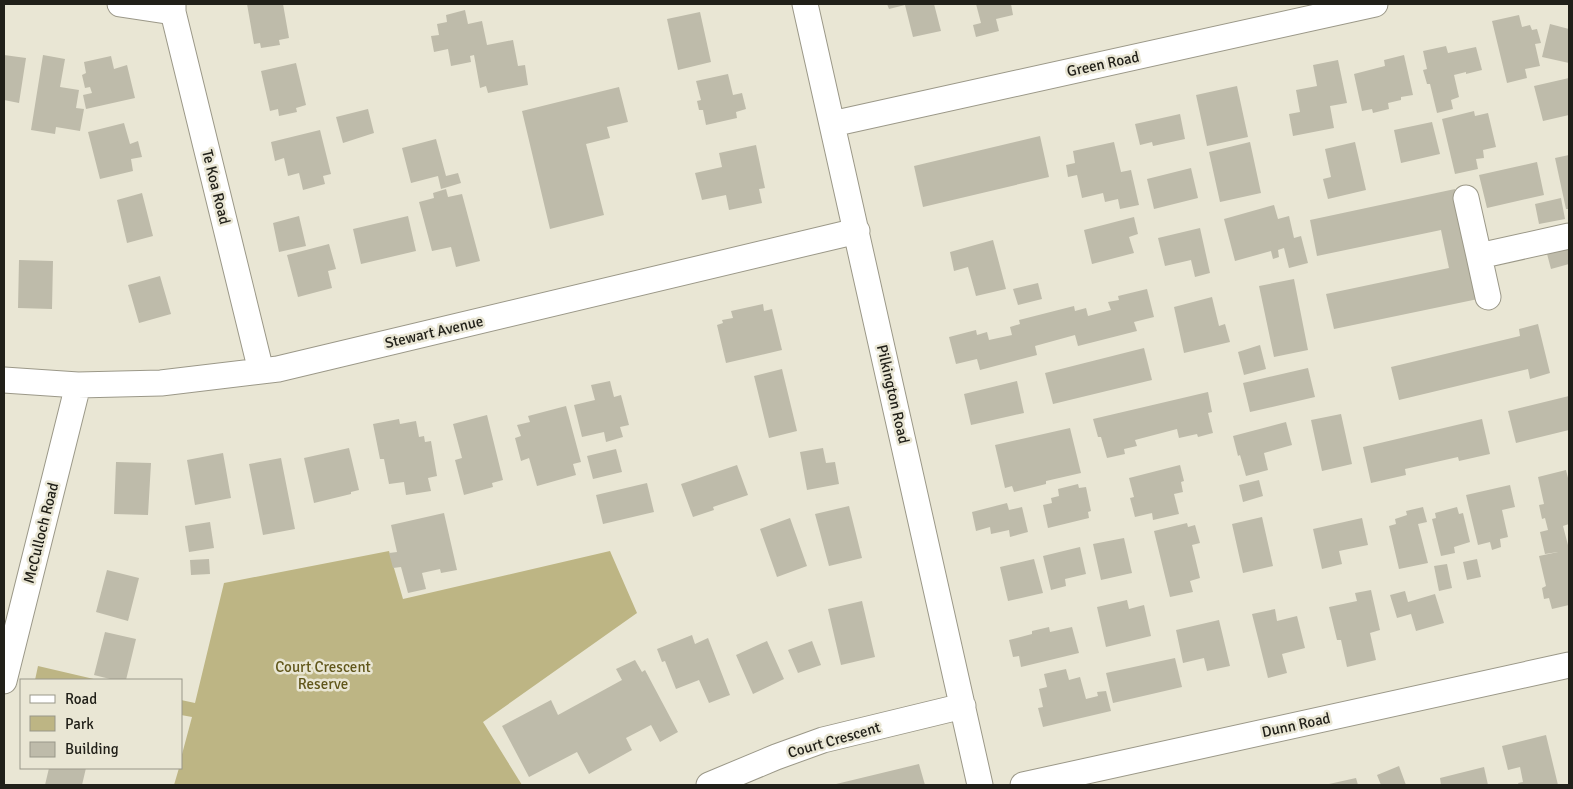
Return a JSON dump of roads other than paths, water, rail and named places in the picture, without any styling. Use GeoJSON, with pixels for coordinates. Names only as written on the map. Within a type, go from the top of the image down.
{"type":"FeatureCollection","features":[{"type":"Feature","properties":{"kind":"street"},"geometry":{"type":"LineString","coordinates":[[120,4],[173,8]]}},
{"type":"Feature","properties":{"kind":"street","name":"Pilkington Road"},"geometry":{"type":"LineString","coordinates":[[805,4],[980,785]]}},
{"type":"Feature","properties":{"kind":"street","name":"Green Road"},"geometry":{"type":"LineString","coordinates":[[832,124],[1375,4]]}},
{"type":"Feature","properties":{"kind":"street","name":"Te Koa Road"},"geometry":{"type":"LineString","coordinates":[[173,8],[261,371]]}},
{"type":"Feature","properties":{"kind":"street"},"geometry":{"type":"LineString","coordinates":[[1466,198],[1488,297]]}},
{"type":"Feature","properties":{"kind":"street","name":"Stewart Avenue"},"geometry":{"type":"LineString","coordinates":[[4,380],[78,385],[161,383],[261,371],[857,231]]}},
{"type":"Feature","properties":{"kind":"street"},"geometry":{"type":"LineString","coordinates":[[1479,256],[1569,236]]}},
{"type":"Feature","properties":{"kind":"street","name":"McCulloch Road"},"geometry":{"type":"LineString","coordinates":[[4,681],[78,385]]}},
{"type":"Feature","properties":{"kind":"street","name":"Dunn Road"},"geometry":{"type":"LineString","coordinates":[[1023,785],[1569,665]]}},
{"type":"Feature","properties":{"kind":"street","name":"Court Crescent"},"geometry":{"type":"LineString","coordinates":[[709,785],[823,740],[963,706]]}},
{"type":"Feature","properties":{"kind":"park label","name":"Court Crescent Reserve"},"geometry":{"type":"Point","coordinates":[323,676]}}]}
